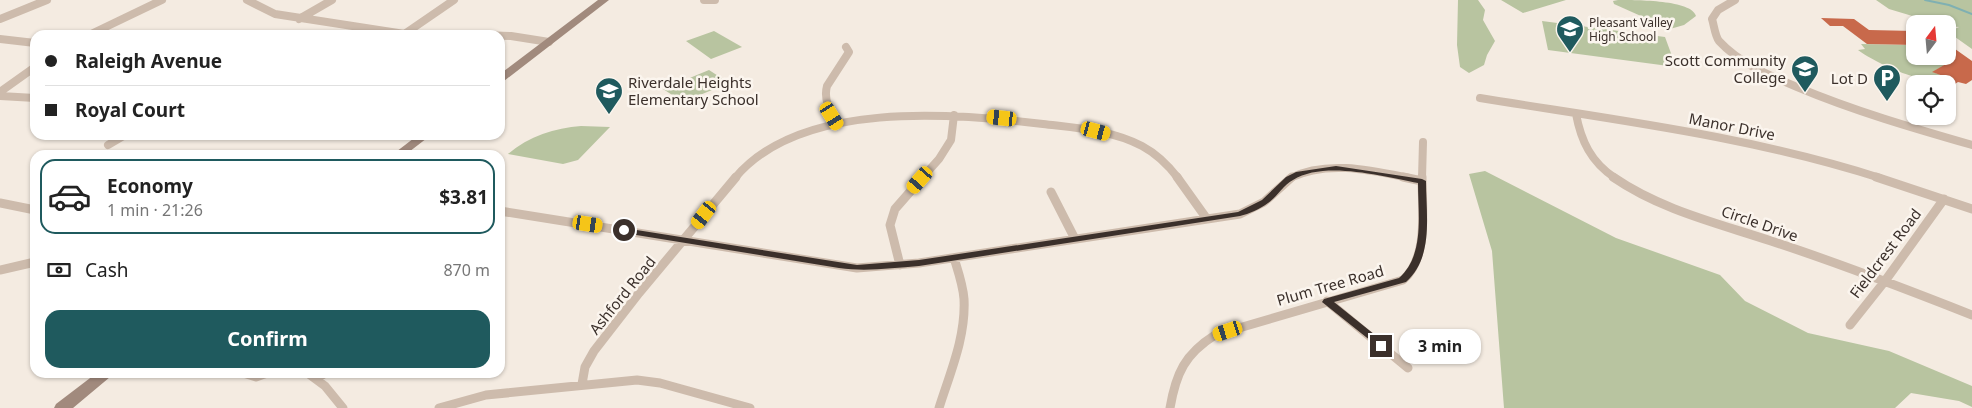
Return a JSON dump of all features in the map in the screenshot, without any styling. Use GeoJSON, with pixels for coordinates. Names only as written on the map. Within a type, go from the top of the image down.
{"type":"FeatureCollection","features":[{"type":"Feature","properties":{"kind":"main road"},"geometry":{"type":"LineString","coordinates":[[505,74],[604,0]]}},
{"type":"Feature","properties":{"kind":"main road"},"geometry":{"type":"LineString","coordinates":[[405,150],[418,140]]}},
{"type":"Feature","properties":{"kind":"main road"},"geometry":{"type":"LineString","coordinates":[[62,408],[101,378]]}},
{"type":"Feature","properties":{"kind":"street"},"geometry":{"type":"LineString","coordinates":[[0,19],[47,0]]}},
{"type":"Feature","properties":{"kind":"street"},"geometry":{"type":"LineString","coordinates":[[99,30],[162,0]]}},
{"type":"Feature","properties":{"kind":"street"},"geometry":{"type":"LineString","coordinates":[[247,0],[258,7],[276,14],[373,30]]}},
{"type":"Feature","properties":{"kind":"street"},"geometry":{"type":"LineString","coordinates":[[299,19],[332,0]]}},
{"type":"Feature","properties":{"kind":"street"},"geometry":{"type":"LineString","coordinates":[[413,30],[454,0]]}},
{"type":"Feature","properties":{"kind":"street"},"geometry":{"type":"LineString","coordinates":[[704,0],[715,0]]}},
{"type":"Feature","properties":{"kind":"street"},"geometry":{"type":"LineString","coordinates":[[1735,0],[1716,12],[1712,19],[1712,27],[1716,36],[1725,47],[1740,58],[1780,80],[1817,97],[1972,145]]}},
{"type":"Feature","properties":{"kind":"street"},"geometry":{"type":"LineString","coordinates":[[505,36],[549,42]]}},
{"type":"Feature","properties":{"kind":"street"},"geometry":{"type":"LineString","coordinates":[[0,40],[30,43]]}},
{"type":"Feature","properties":{"kind":"street"},"geometry":{"type":"LineString","coordinates":[[838,125],[827,108],[824,91],[826,84],[849,52],[846,47]]}},
{"type":"Feature","properties":{"kind":"street"},"geometry":{"type":"LineString","coordinates":[[0,94],[30,71]]}},
{"type":"Feature","properties":{"kind":"street"},"geometry":{"type":"LineString","coordinates":[[0,94],[30,97]]}},
{"type":"Feature","properties":{"kind":"street","name":"Manor Drive"},"geometry":{"type":"LineString","coordinates":[[1480,98],[1766,146],[1843,167],[1972,209]]}},
{"type":"Feature","properties":{"kind":"street","name":"Circle Drive"},"geometry":{"type":"LineString","coordinates":[[1576,114],[1581,138],[1592,158],[1607,172],[1638,192],[1676,209],[1885,281],[1972,315]]}},
{"type":"Feature","properties":{"kind":"street"},"geometry":{"type":"LineString","coordinates":[[900,265],[890,225],[894,209],[939,159],[951,140],[954,128],[954,115]]}},
{"type":"Feature","properties":{"kind":"street","name":"Ashford Road"},"geometry":{"type":"LineString","coordinates":[[582,384],[585,367],[594,351],[639,293],[685,240],[719,195],[756,156],[800,134],[857,121],[907,116],[954,115],[1002,118],[1096,131],[1142,144],[1162,157],[1177,175],[1207,219]]}},
{"type":"Feature","properties":{"kind":"street"},"geometry":{"type":"LineString","coordinates":[[108,145],[116,140]]}},
{"type":"Feature","properties":{"kind":"street","name":"Plum Tree Road"},"geometry":{"type":"LineString","coordinates":[[1170,408],[1172,391],[1180,369],[1188,355],[1199,344],[1215,335],[1402,280],[1412,272],[1421,250],[1423,142]]}},
{"type":"Feature","properties":{"kind":"street"},"geometry":{"type":"LineString","coordinates":[[505,212],[857,268],[954,258],[1240,214],[1265,202],[1288,179],[1311,171],[1336,168],[1422,181]]}},
{"type":"Feature","properties":{"kind":"street"},"geometry":{"type":"LineString","coordinates":[[1051,192],[1075,239]]}},
{"type":"Feature","properties":{"kind":"street","name":"Fieldcrest Road"},"geometry":{"type":"LineString","coordinates":[[1850,325],[1885,281],[1944,199]]}},
{"type":"Feature","properties":{"kind":"street"},"geometry":{"type":"LineString","coordinates":[[0,203],[30,209]]}},
{"type":"Feature","properties":{"kind":"street"},"geometry":{"type":"LineString","coordinates":[[939,408],[963,320],[964,300],[961,279],[954,258]]}},
{"type":"Feature","properties":{"kind":"street"},"geometry":{"type":"LineString","coordinates":[[0,270],[30,263]]}},
{"type":"Feature","properties":{"kind":"street"},"geometry":{"type":"LineString","coordinates":[[1327,302],[1408,368]]}},
{"type":"Feature","properties":{"kind":"street"},"geometry":{"type":"LineString","coordinates":[[316,379],[325,386],[343,408]]}},
{"type":"Feature","properties":{"kind":"street"},"geometry":{"type":"LineString","coordinates":[[439,408],[486,395],[637,380],[660,383],[750,408]]}},
{"type":"Feature","properties":{"kind":"green space"},"geometry":{"type":"Polygon","coordinates":[[[1458,0],[1478,0],[1485,10],[1483,20],[1495,41],[1484,65],[1469,73],[1460,67],[1457,45],[1458,0]]]}},
{"type":"Feature","properties":{"kind":"green space"},"geometry":{"type":"Polygon","coordinates":[[[1501,0],[1566,0],[1523,13],[1501,0]]]}},
{"type":"Feature","properties":{"kind":"green space"},"geometry":{"type":"Polygon","coordinates":[[[1876,0],[1972,0],[1972,49],[1956,38],[1956,28],[1959,27],[1956,27],[1956,15],[1909,15],[1889,9],[1876,0]]]}},
{"type":"Feature","properties":{"kind":"green space"},"geometry":{"type":"Polygon","coordinates":[[[1613,1],[1675,4],[1692,11],[1696,16],[1684,25],[1670,29],[1614,4],[1613,1]]]}},
{"type":"Feature","properties":{"kind":"green space"},"geometry":{"type":"Polygon","coordinates":[[[1542,21],[1665,37],[1676,67],[1548,50],[1542,21]]]}},
{"type":"Feature","properties":{"kind":"green space"},"geometry":{"type":"Polygon","coordinates":[[[714,31],[742,47],[711,59],[686,41],[714,31]]]}},
{"type":"Feature","properties":{"kind":"green space"},"geometry":{"type":"Polygon","coordinates":[[[1861,44],[1906,45],[1906,65],[1944,65],[1933,72],[1941,75],[1910,75],[1888,67],[1858,50],[1865,49],[1861,44]]]}},
{"type":"Feature","properties":{"kind":"green space"},"geometry":{"type":"Polygon","coordinates":[[[709,70],[729,83],[683,102],[663,89],[709,70]]]}},
{"type":"Feature","properties":{"kind":"green space"},"geometry":{"type":"Polygon","coordinates":[[[581,126],[610,127],[578,160],[563,164],[508,154],[525,142],[543,134],[581,126]]]}},
{"type":"Feature","properties":{"kind":"green space"},"geometry":{"type":"Polygon","coordinates":[[[1485,171],[1616,238],[1720,275],[1745,301],[1808,333],[1889,351],[1972,386],[1972,407],[1959,401],[1911,393],[1895,408],[1504,408],[1492,251],[1469,174],[1485,171]]]}},
{"type":"Feature","properties":{"kind":"building"},"geometry":{"type":"Polygon","coordinates":[[[1821,18],[1854,19],[1869,30],[1906,31],[1906,45],[1867,44],[1843,26],[1830,26],[1821,18]]]}},
{"type":"Feature","properties":{"kind":"building"},"geometry":{"type":"Polygon","coordinates":[[[1956,50],[1972,61],[1972,80],[1966,84],[1956,83],[1956,75],[1940,75],[1932,72],[1944,65],[1956,65],[1956,50]]]}},
{"type":"Feature","properties":{"kind":"waterway"},"geometry":{"type":"LineString","coordinates":[[1925,0],[1949,5],[1972,14]]}},
{"type":"Feature","properties":{"kind":"place","name":"Pleasant Valley High School"},"geometry":{"type":"Point","coordinates":[1570,53]}},
{"type":"Feature","properties":{"kind":"place","name":"Scott Community College"},"geometry":{"type":"Point","coordinates":[1805,93]}},
{"type":"Feature","properties":{"kind":"place","name":"Lot D"},"geometry":{"type":"Point","coordinates":[1887,102]}},
{"type":"Feature","properties":{"kind":"place","name":"Riverdale Heights Elementary School"},"geometry":{"type":"Point","coordinates":[609,115]}},
{"type":"Feature","properties":{"kind":"route"},"geometry":{"type":"LineString","coordinates":[[624,230],[839,266],[875,267],[919,263],[1240,214],[1265,202],[1288,179],[1299,174],[1322,169],[1353,170],[1422,181],[1421,250],[1412,272],[1402,280],[1327,302],[1381,346]]}}]}
